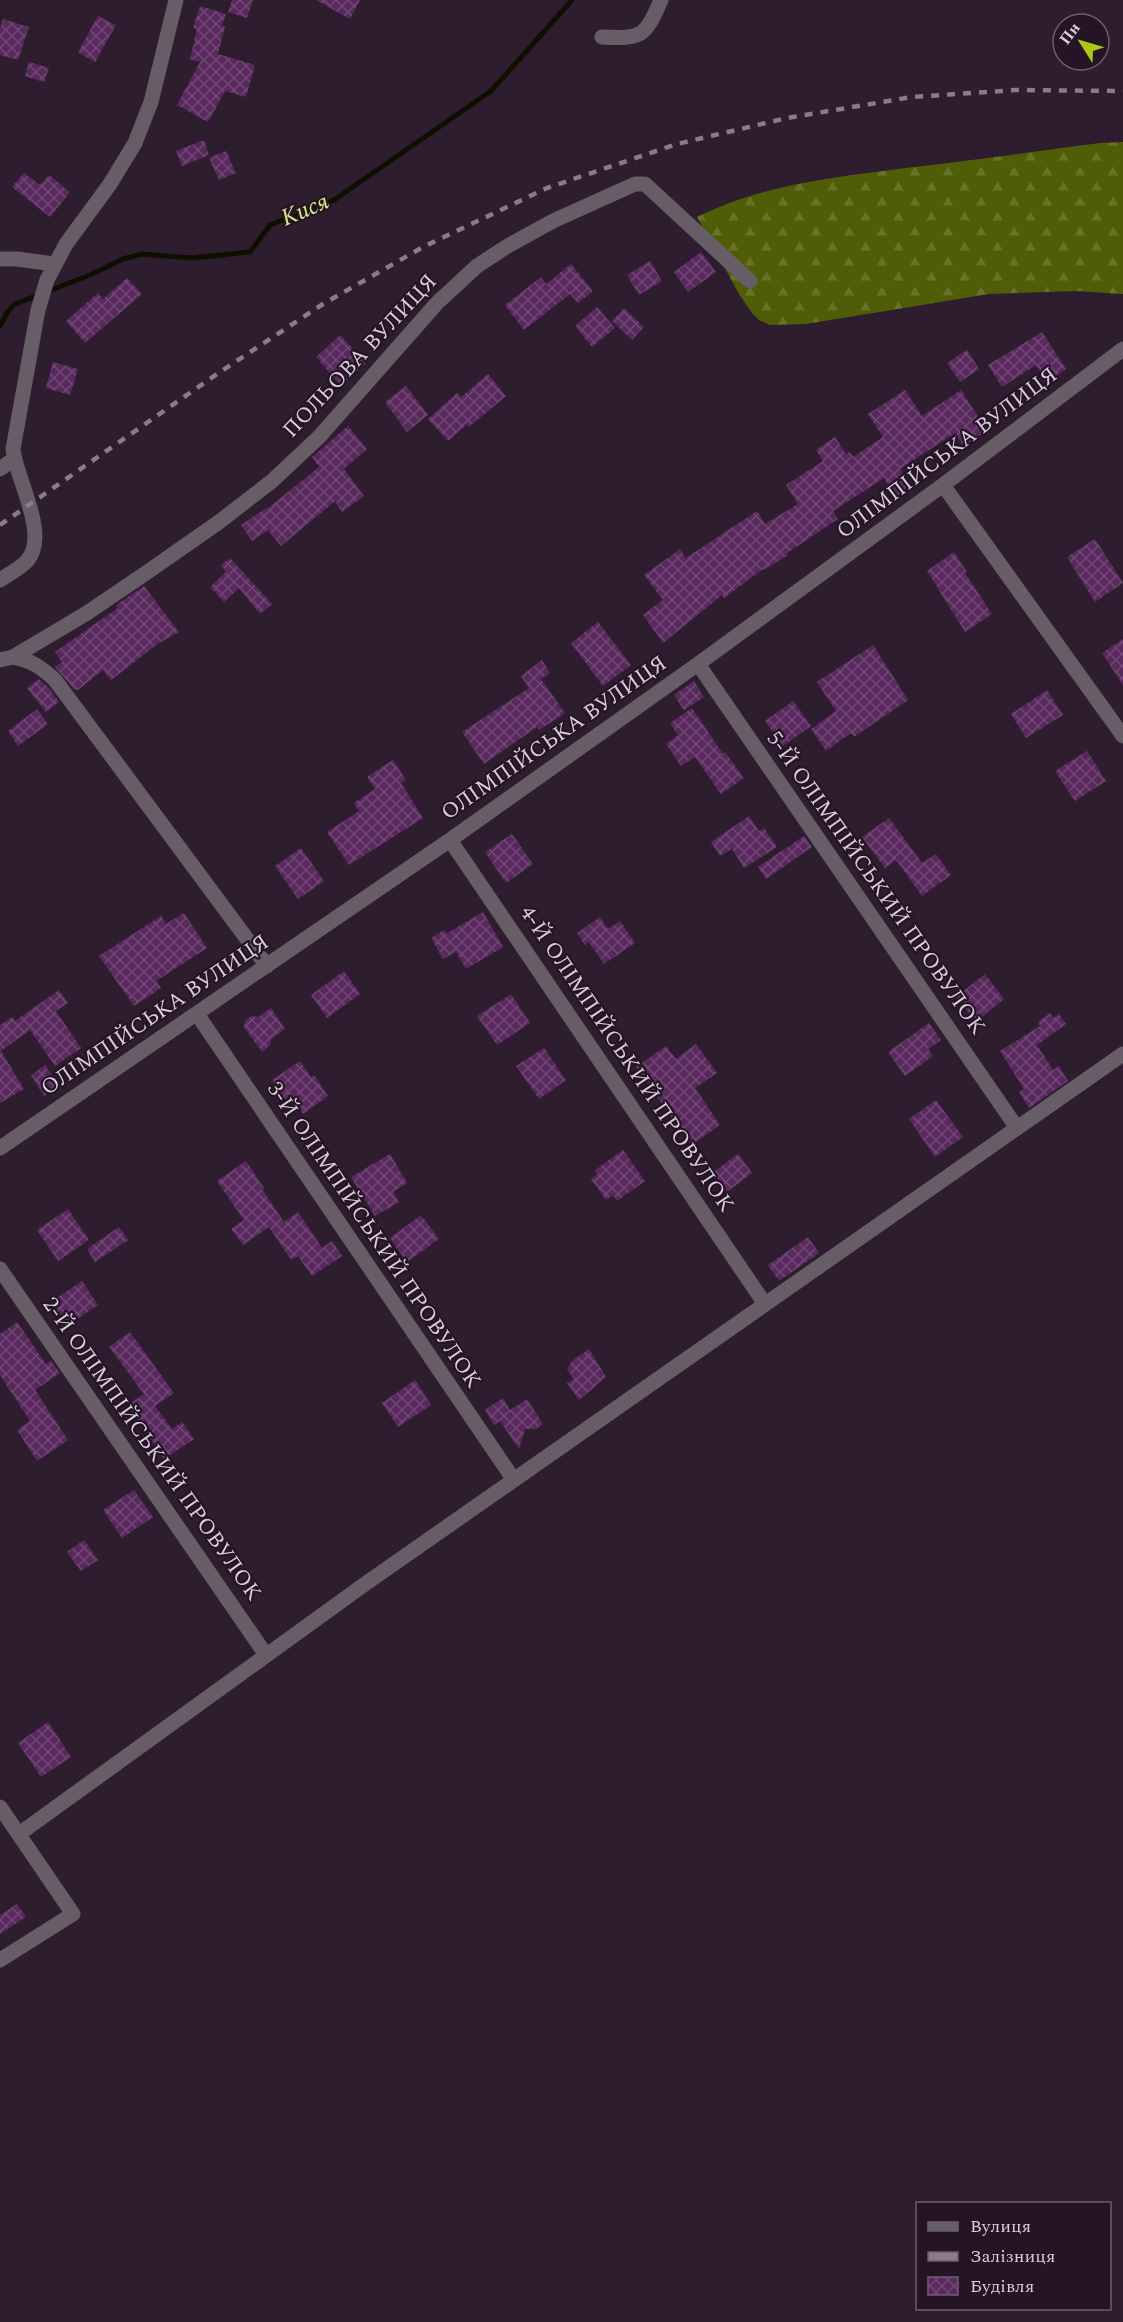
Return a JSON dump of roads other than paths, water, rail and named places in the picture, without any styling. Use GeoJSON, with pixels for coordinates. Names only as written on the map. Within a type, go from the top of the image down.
{"type":"FeatureCollection","features":[{"type":"Feature","properties":{"kind":"street"},"geometry":{"type":"LineString","coordinates":[[0,580],[26,562],[31,555],[35,541],[32,519],[13,449],[38,310],[47,280],[66,244],[111,184],[135,143],[151,102],[176,0]]}},
{"type":"Feature","properties":{"kind":"street"},"geometry":{"type":"LineString","coordinates":[[602,37],[636,36],[649,26],[661,0]]}},
{"type":"Feature","properties":{"kind":"street","name":"ПОЛЬОВА ВУЛИЦЯ"},"geometry":{"type":"LineString","coordinates":[[6,658],[87,613],[263,488],[319,436],[402,342],[466,276],[490,257],[554,220],[635,184],[645,184],[750,281]]}},
{"type":"Feature","properties":{"kind":"street"},"geometry":{"type":"LineString","coordinates":[[0,259],[54,264]]}},
{"type":"Feature","properties":{"kind":"street","name":"ОЛІМПІЙСЬКА ВУЛИЦЯ"},"geometry":{"type":"LineString","coordinates":[[0,1148],[450,840],[698,664],[943,485],[1123,349]]}},
{"type":"Feature","properties":{"kind":"street"},"geometry":{"type":"LineString","coordinates":[[0,470],[14,459]]}},
{"type":"Feature","properties":{"kind":"street"},"geometry":{"type":"LineString","coordinates":[[943,485],[1123,736]]}},
{"type":"Feature","properties":{"kind":"street"},"geometry":{"type":"LineString","coordinates":[[6,658],[27,659],[42,668],[55,680],[267,966]]}},
{"type":"Feature","properties":{"kind":"street","name":"5-Й ОЛІМПІЙСЬКИЙ ПРОВУЛОК"},"geometry":{"type":"LineString","coordinates":[[698,664],[1017,1128]]}},
{"type":"Feature","properties":{"kind":"street","name":"4-Й ОЛІМПІЙСЬКИЙ ПРОВУЛОК"},"geometry":{"type":"LineString","coordinates":[[450,840],[765,1304]]}},
{"type":"Feature","properties":{"kind":"street","name":"3-Й ОЛІМПІЙСЬКИЙ ПРОВУЛОК"},"geometry":{"type":"LineString","coordinates":[[197,1014],[514,1480]]}},
{"type":"Feature","properties":{"kind":"street"},"geometry":{"type":"LineString","coordinates":[[19,1834],[266,1655],[1123,1054]]}},
{"type":"Feature","properties":{"kind":"street","name":"2-Й ОЛІМПІЙСЬКИЙ ПРОВУЛОК"},"geometry":{"type":"LineString","coordinates":[[0,1269],[266,1655]]}},
{"type":"Feature","properties":{"kind":"street"},"geometry":{"type":"LineString","coordinates":[[0,1807],[73,1914],[0,1960]]}},
{"type":"Feature","properties":{"kind":"waterway","name":"Кися"},"geometry":{"type":"LineString","coordinates":[[0,326],[8,311],[15,304],[90,275],[123,259],[142,254],[192,258],[250,252],[270,225],[334,200],[491,91],[572,0]]}},
{"type":"Feature","properties":{"kind":"railway"},"geometry":{"type":"LineString","coordinates":[[0,525],[217,374],[323,304],[423,247],[547,188],[677,144],[787,118],[912,97],[1016,90],[1123,91]]}}]}
